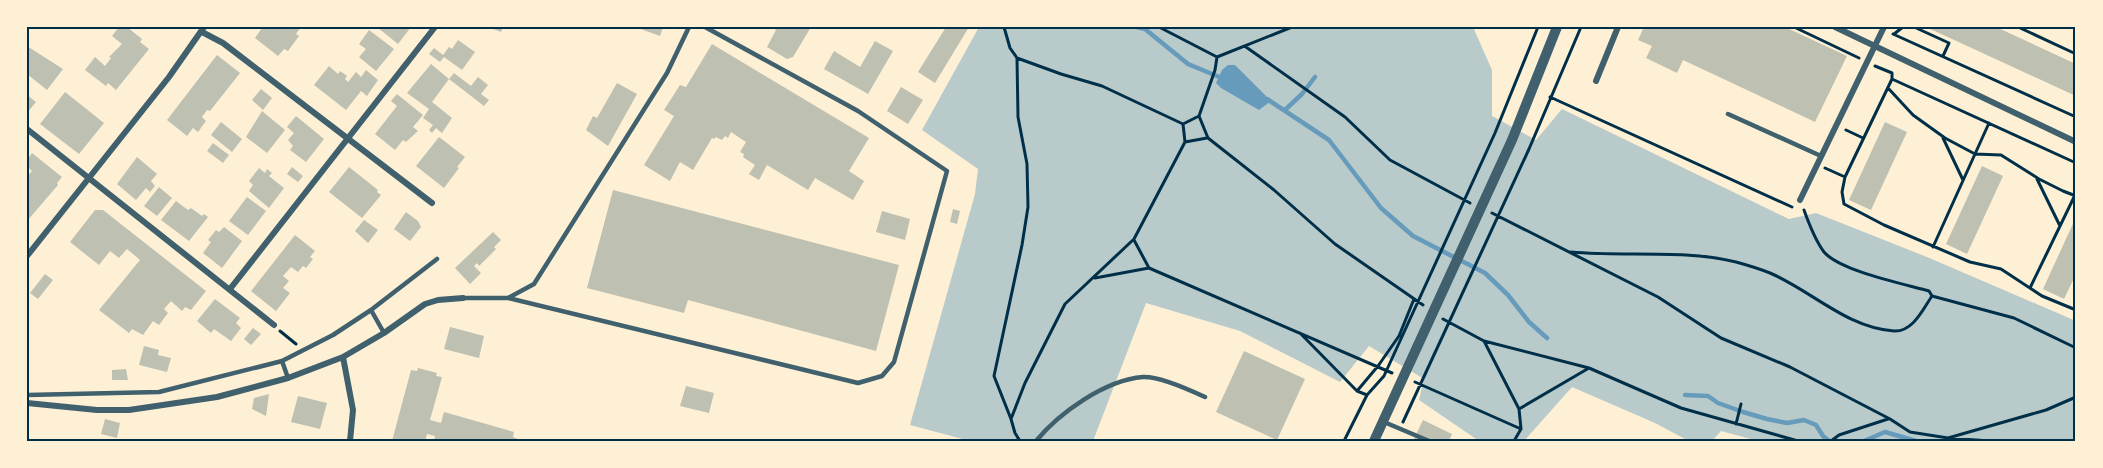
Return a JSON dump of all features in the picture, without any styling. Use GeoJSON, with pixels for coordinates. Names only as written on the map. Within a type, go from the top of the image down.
{"type":"FeatureCollection","features":[{"type":"Feature","properties":{"kind":"street"},"geometry":{"type":"LineString","coordinates":[[230,289],[435,27]]}},
{"type":"Feature","properties":{"kind":"street"},"geometry":{"type":"LineString","coordinates":[[1374,441],[1404,380],[1512,140],[1557,27]]}},
{"type":"Feature","properties":{"kind":"street"},"geometry":{"type":"LineString","coordinates":[[1596,81],[1618,27]]}},
{"type":"Feature","properties":{"kind":"street"},"geometry":{"type":"LineString","coordinates":[[1835,27],[2076,142]]}},
{"type":"Feature","properties":{"kind":"street"},"geometry":{"type":"LineString","coordinates":[[1800,200],[1884,27]]}},
{"type":"Feature","properties":{"kind":"street"},"geometry":{"type":"LineString","coordinates":[[27,256],[169,77],[203,29],[432,203]]}},
{"type":"Feature","properties":{"kind":"street"},"geometry":{"type":"LineString","coordinates":[[27,129],[274,326]]}},
{"type":"Feature","properties":{"kind":"street"},"geometry":{"type":"LineString","coordinates":[[27,403],[97,410],[159,407],[217,397],[288,378],[343,357],[384,333],[425,304],[463,298]]}},
{"type":"Feature","properties":{"kind":"street"},"geometry":{"type":"LineString","coordinates":[[343,357],[353,410],[350,441]]}},
{"type":"Feature","properties":{"kind":"lane"},"geometry":{"type":"LineString","coordinates":[[508,298],[534,284],[667,73],[689,27]]}},
{"type":"Feature","properties":{"kind":"lane"},"geometry":{"type":"LineString","coordinates":[[463,298],[508,298],[858,383],[882,376],[894,362],[947,171],[858,111],[705,27]]}},
{"type":"Feature","properties":{"kind":"lane"},"geometry":{"type":"LineString","coordinates":[[1728,114],[1821,156]]}},
{"type":"Feature","properties":{"kind":"lane"},"geometry":{"type":"LineString","coordinates":[[27,395],[159,392],[282,361],[333,335],[371,310],[437,259]]}},
{"type":"Feature","properties":{"kind":"lane"},"geometry":{"type":"LineString","coordinates":[[371,310],[384,333]]}},
{"type":"Feature","properties":{"kind":"lane"},"geometry":{"type":"LineString","coordinates":[[282,361],[288,378]]}},
{"type":"Feature","properties":{"kind":"lane"},"geometry":{"type":"LineString","coordinates":[[1036,441],[1074,406],[1109,386],[1144,377],[1177,385],[1205,396]]}},
{"type":"Feature","properties":{"kind":"lane"},"geometry":{"type":"LineString","coordinates":[[1382,422],[1429,441]]}},
{"type":"Feature","properties":{"kind":"path"},"geometry":{"type":"LineString","coordinates":[[1004,27],[1010,48],[1017,58],[1018,117],[1026,164],[1028,207],[994,376],[1020,441]]}},
{"type":"Feature","properties":{"kind":"path"},"geometry":{"type":"LineString","coordinates":[[1159,27],[1217,57],[1292,27]]}},
{"type":"Feature","properties":{"kind":"path"},"geometry":{"type":"LineString","coordinates":[[1344,441],[1367,395],[1384,376],[1495,133],[1538,27]]}},
{"type":"Feature","properties":{"kind":"path"},"geometry":{"type":"LineString","coordinates":[[1399,429],[1529,148],[1581,27]]}},
{"type":"Feature","properties":{"kind":"path"},"geometry":{"type":"LineString","coordinates":[[1794,27],[1892,73],[1888,88],[1845,177],[1842,192],[1844,204],[1933,247],[1970,262],[2001,269],[2042,297],[2076,310]]}},
{"type":"Feature","properties":{"kind":"path"},"geometry":{"type":"LineString","coordinates":[[1903,27],[1894,34],[2076,117]]}},
{"type":"Feature","properties":{"kind":"path"},"geometry":{"type":"LineString","coordinates":[[1914,27],[1949,44],[1943,56]]}},
{"type":"Feature","properties":{"kind":"path"},"geometry":{"type":"LineString","coordinates":[[2018,27],[2076,54]]}},
{"type":"Feature","properties":{"kind":"path"},"geometry":{"type":"LineString","coordinates":[[1246,47],[1345,117],[1390,160],[1474,205]]}},
{"type":"Feature","properties":{"kind":"path"},"geometry":{"type":"LineString","coordinates":[[1182,124],[1198,116],[1215,70],[1217,57]]}},
{"type":"Feature","properties":{"kind":"path"},"geometry":{"type":"LineString","coordinates":[[1017,58],[1102,86],[1182,124]]}},
{"type":"Feature","properties":{"kind":"path"},"geometry":{"type":"LineString","coordinates":[[1892,79],[2076,163]]}},
{"type":"Feature","properties":{"kind":"path"},"geometry":{"type":"LineString","coordinates":[[1888,88],[1913,115],[1943,136],[1975,154],[2001,155],[2063,191],[2076,194],[2030,288]]}},
{"type":"Feature","properties":{"kind":"path"},"geometry":{"type":"LineString","coordinates":[[1550,97],[1791,208],[1800,200],[1817,241],[1826,254],[1854,270],[1929,291],[1932,296],[2014,318],[2076,348]]}},
{"type":"Feature","properties":{"kind":"path"},"geometry":{"type":"LineString","coordinates":[[1198,116],[1208,138],[1274,190],[1335,244],[1424,305]]}},
{"type":"Feature","properties":{"kind":"path"},"geometry":{"type":"LineString","coordinates":[[1933,247],[1989,123]]}},
{"type":"Feature","properties":{"kind":"path"},"geometry":{"type":"LineString","coordinates":[[1011,419],[1025,383],[1065,304],[1134,239],[1185,142],[1182,124]]}},
{"type":"Feature","properties":{"kind":"path"},"geometry":{"type":"LineString","coordinates":[[1836,126],[1863,138]]}},
{"type":"Feature","properties":{"kind":"path"},"geometry":{"type":"LineString","coordinates":[[1943,136],[1963,180]]}},
{"type":"Feature","properties":{"kind":"path"},"geometry":{"type":"LineString","coordinates":[[1185,142],[1208,138]]}},
{"type":"Feature","properties":{"kind":"path"},"geometry":{"type":"LineString","coordinates":[[1817,164],[1845,177]]}},
{"type":"Feature","properties":{"kind":"path"},"geometry":{"type":"LineString","coordinates":[[2037,177],[2060,226]]}},
{"type":"Feature","properties":{"kind":"path"},"geometry":{"type":"LineString","coordinates":[[1485,210],[1517,224],[1567,252],[1658,297],[1721,338],[1790,367],[1890,419],[1910,432],[1947,440],[1990,441]]}},
{"type":"Feature","properties":{"kind":"path"},"geometry":{"type":"LineString","coordinates":[[1134,239],[1149,268]]}},
{"type":"Feature","properties":{"kind":"path"},"geometry":{"type":"LineString","coordinates":[[1567,252],[1700,256],[1735,262],[1771,273],[1844,315],[1874,328],[1897,331],[1912,325],[1932,296]]}},
{"type":"Feature","properties":{"kind":"path"},"geometry":{"type":"LineString","coordinates":[[1095,278],[1149,268],[1521,429]]}},
{"type":"Feature","properties":{"kind":"path"},"geometry":{"type":"LineString","coordinates":[[1357,391],[1399,336],[1414,299]]}},
{"type":"Feature","properties":{"kind":"path"},"geometry":{"type":"LineString","coordinates":[[1442,319],[1484,341],[1588,368],[1681,408],[1798,441]]}},
{"type":"Feature","properties":{"kind":"path"},"geometry":{"type":"LineString","coordinates":[[274,326],[303,351]]}},
{"type":"Feature","properties":{"kind":"path"},"geometry":{"type":"LineString","coordinates":[[1299,332],[1357,391],[1367,395]]}},
{"type":"Feature","properties":{"kind":"path"},"geometry":{"type":"LineString","coordinates":[[1484,341],[1519,409],[1521,429],[1514,441]]}},
{"type":"Feature","properties":{"kind":"path"},"geometry":{"type":"LineString","coordinates":[[1519,409],[1588,368]]}},
{"type":"Feature","properties":{"kind":"path"},"geometry":{"type":"LineString","coordinates":[[1947,440],[2046,410],[2076,397]]}},
{"type":"Feature","properties":{"kind":"path"},"geometry":{"type":"LineString","coordinates":[[1736,424],[1741,406]]}},
{"type":"Feature","properties":{"kind":"path"},"geometry":{"type":"LineString","coordinates":[[1832,440],[1839,435],[1890,419]]}},
{"type":"Feature","properties":{"kind":"shaded area"},"geometry":{"type":"Polygon","coordinates":[[[979,27],[1473,27],[1492,70],[1492,116],[1536,140],[1562,109],[1789,219],[1816,213],[1927,257],[2076,321],[2076,441],[1758,441],[1721,431],[1712,441],[1687,440],[1655,423],[1572,387],[1524,441],[1479,441],[1419,400],[1424,379],[1369,346],[1340,382],[1240,331],[1146,303],[1093,441],[970,441],[910,425],[975,194],[978,169],[922,130],[979,27]]]}},
{"type":"Feature","properties":{"kind":"water"},"geometry":{"type":"Polygon","coordinates":[[[1228,65],[1235,65],[1271,101],[1259,110],[1221,88],[1216,83],[1222,70],[1228,65]]]}},
{"type":"Feature","properties":{"kind":"building"},"geometry":{"type":"Polygon","coordinates":[[[119,27],[127,27],[142,39],[140,42],[149,49],[116,90],[108,83],[106,86],[85,70],[95,57],[105,66],[111,58],[109,57],[122,44],[112,36],[119,27]]]}},
{"type":"Feature","properties":{"kind":"building"},"geometry":{"type":"Polygon","coordinates":[[[261,27],[301,27],[296,34],[299,36],[288,51],[284,49],[278,56],[255,38],[261,27]]]}},
{"type":"Feature","properties":{"kind":"building"},"geometry":{"type":"Polygon","coordinates":[[[377,27],[411,27],[398,44],[377,27]]]}},
{"type":"Feature","properties":{"kind":"building"},"geometry":{"type":"Polygon","coordinates":[[[488,27],[503,27],[501,32],[488,27]]]}},
{"type":"Feature","properties":{"kind":"building"},"geometry":{"type":"Polygon","coordinates":[[[635,27],[663,27],[660,36],[635,27]]]}},
{"type":"Feature","properties":{"kind":"building"},"geometry":{"type":"Polygon","coordinates":[[[771,27],[811,27],[793,57],[787,59],[767,47],[776,30],[771,27]]]}},
{"type":"Feature","properties":{"kind":"building"},"geometry":{"type":"Polygon","coordinates":[[[946,27],[969,27],[935,83],[918,72],[946,27]]]}},
{"type":"Feature","properties":{"kind":"building"},"geometry":{"type":"Polygon","coordinates":[[[1644,27],[1785,27],[1847,56],[1815,122],[1683,60],[1677,73],[1646,58],[1652,46],[1638,40],[1644,27]]]}},
{"type":"Feature","properties":{"kind":"building"},"geometry":{"type":"Polygon","coordinates":[[[1926,27],[1996,27],[2076,64],[2076,96],[1926,27]]]}},
{"type":"Feature","properties":{"kind":"building"},"geometry":{"type":"Polygon","coordinates":[[[369,30],[394,49],[376,71],[359,57],[366,49],[359,44],[369,30]]]}},
{"type":"Feature","properties":{"kind":"building"},"geometry":{"type":"Polygon","coordinates":[[[458,40],[475,52],[462,70],[444,57],[440,62],[429,54],[434,48],[443,55],[449,47],[452,49],[458,40]]]}},
{"type":"Feature","properties":{"kind":"building"},"geometry":{"type":"Polygon","coordinates":[[[875,41],[893,51],[868,94],[824,69],[834,51],[860,67],[875,41]]]}},
{"type":"Feature","properties":{"kind":"building"},"geometry":{"type":"Polygon","coordinates":[[[712,44],[869,138],[849,171],[864,181],[853,200],[815,178],[808,190],[767,165],[759,180],[749,174],[755,165],[743,157],[744,154],[740,152],[746,142],[731,132],[728,138],[725,136],[722,140],[712,138],[693,170],[680,162],[670,181],[644,165],[674,116],[664,110],[680,85],[686,87],[712,44]]]}},
{"type":"Feature","properties":{"kind":"building"},"geometry":{"type":"Polygon","coordinates":[[[27,46],[63,69],[47,90],[27,74],[27,46]]]}},
{"type":"Feature","properties":{"kind":"building"},"geometry":{"type":"Polygon","coordinates":[[[217,55],[240,73],[210,111],[207,110],[202,117],[206,121],[198,132],[193,128],[187,136],[167,120],[217,55]]]}},
{"type":"Feature","properties":{"kind":"building"},"geometry":{"type":"Polygon","coordinates":[[[431,64],[449,79],[432,102],[452,118],[442,133],[436,128],[432,133],[429,130],[433,125],[423,118],[429,109],[407,93],[431,64]]]}},
{"type":"Feature","properties":{"kind":"building"},"geometry":{"type":"Polygon","coordinates":[[[329,66],[338,74],[340,71],[347,76],[345,79],[348,82],[356,72],[361,77],[366,70],[378,80],[367,96],[361,91],[346,110],[314,85],[329,66]]]}},
{"type":"Feature","properties":{"kind":"building"},"geometry":{"type":"Polygon","coordinates":[[[454,73],[471,86],[478,77],[488,85],[481,94],[489,100],[484,106],[449,79],[454,73]]]}},
{"type":"Feature","properties":{"kind":"building"},"geometry":{"type":"Polygon","coordinates":[[[617,83],[637,94],[608,146],[586,130],[593,116],[597,118],[617,83]]]}},
{"type":"Feature","properties":{"kind":"building"},"geometry":{"type":"Polygon","coordinates":[[[901,87],[923,100],[908,124],[887,111],[901,87]]]}},
{"type":"Feature","properties":{"kind":"building"},"geometry":{"type":"Polygon","coordinates":[[[261,89],[272,98],[263,110],[252,100],[261,89]]]}},
{"type":"Feature","properties":{"kind":"building"},"geometry":{"type":"Polygon","coordinates":[[[65,92],[104,123],[79,154],[40,124],[65,92]]]}},
{"type":"Feature","properties":{"kind":"building"},"geometry":{"type":"Polygon","coordinates":[[[397,94],[423,115],[413,127],[418,131],[406,142],[403,140],[395,150],[375,134],[397,106],[391,101],[397,94]]]}},
{"type":"Feature","properties":{"kind":"building"},"geometry":{"type":"Polygon","coordinates":[[[27,95],[36,102],[27,113],[27,95]]]}},
{"type":"Feature","properties":{"kind":"building"},"geometry":{"type":"Polygon","coordinates":[[[262,111],[285,130],[267,153],[246,137],[262,111]]]}},
{"type":"Feature","properties":{"kind":"building"},"geometry":{"type":"Polygon","coordinates":[[[296,116],[324,139],[306,162],[290,150],[293,146],[288,140],[294,133],[287,127],[296,116]]]}},
{"type":"Feature","properties":{"kind":"building"},"geometry":{"type":"Polygon","coordinates":[[[221,122],[242,139],[232,152],[211,135],[221,122]]]}},
{"type":"Feature","properties":{"kind":"building"},"geometry":{"type":"Polygon","coordinates":[[[1885,122],[1907,132],[1871,210],[1849,200],[1885,122]]]}},
{"type":"Feature","properties":{"kind":"building"},"geometry":{"type":"Polygon","coordinates":[[[439,137],[465,157],[444,188],[416,166],[439,137]]]}},
{"type":"Feature","properties":{"kind":"building"},"geometry":{"type":"Polygon","coordinates":[[[213,143],[229,155],[223,163],[207,151],[213,143]]]}},
{"type":"Feature","properties":{"kind":"building"},"geometry":{"type":"Polygon","coordinates":[[[32,153],[62,177],[58,185],[27,221],[27,177],[32,171],[27,166],[27,160],[32,153]]]}},
{"type":"Feature","properties":{"kind":"building"},"geometry":{"type":"Polygon","coordinates":[[[137,157],[157,174],[151,181],[155,186],[150,192],[146,188],[136,200],[117,184],[137,157]]]}},
{"type":"Feature","properties":{"kind":"building"},"geometry":{"type":"Polygon","coordinates":[[[1982,166],[2003,176],[1967,254],[1946,244],[1982,166]]]}},
{"type":"Feature","properties":{"kind":"building"},"geometry":{"type":"Polygon","coordinates":[[[292,167],[303,176],[298,182],[287,174],[292,167]]]}},
{"type":"Feature","properties":{"kind":"building"},"geometry":{"type":"Polygon","coordinates":[[[349,167],[381,195],[362,218],[329,192],[349,167]]]}},
{"type":"Feature","properties":{"kind":"building"},"geometry":{"type":"Polygon","coordinates":[[[259,168],[265,173],[267,169],[272,173],[269,176],[284,188],[269,208],[249,191],[253,185],[249,181],[259,168]]]}},
{"type":"Feature","properties":{"kind":"building"},"geometry":{"type":"Polygon","coordinates":[[[159,187],[172,198],[157,216],[144,206],[159,187]]]}},
{"type":"Feature","properties":{"kind":"building"},"geometry":{"type":"Polygon","coordinates":[[[613,190],[899,265],[876,351],[688,300],[684,313],[587,288],[613,190]]]}},
{"type":"Feature","properties":{"kind":"building"},"geometry":{"type":"Polygon","coordinates":[[[247,197],[266,211],[248,235],[229,221],[247,197]]]}},
{"type":"Feature","properties":{"kind":"building"},"geometry":{"type":"Polygon","coordinates":[[[176,201],[188,210],[191,208],[202,216],[204,214],[208,217],[189,241],[161,220],[176,201]]]}},
{"type":"Feature","properties":{"kind":"building"},"geometry":{"type":"Polygon","coordinates":[[[953,209],[960,211],[957,224],[950,222],[953,209]]]}},
{"type":"Feature","properties":{"kind":"building"},"geometry":{"type":"Polygon","coordinates":[[[95,210],[103,210],[206,291],[191,310],[185,307],[182,311],[171,301],[164,309],[168,313],[159,325],[153,321],[143,335],[132,329],[129,333],[99,310],[140,260],[127,249],[119,258],[110,251],[99,265],[70,242],[95,210]]]}},
{"type":"Feature","properties":{"kind":"building"},"geometry":{"type":"Polygon","coordinates":[[[882,211],[910,219],[905,240],[876,232],[882,211]]]}},
{"type":"Feature","properties":{"kind":"building"},"geometry":{"type":"Polygon","coordinates":[[[406,212],[418,221],[421,227],[410,241],[394,229],[406,212]]]}},
{"type":"Feature","properties":{"kind":"building"},"geometry":{"type":"Polygon","coordinates":[[[2076,217],[2076,274],[2064,299],[2043,289],[2076,217]]]}},
{"type":"Feature","properties":{"kind":"building"},"geometry":{"type":"Polygon","coordinates":[[[364,220],[378,230],[368,243],[355,231],[364,220]]]}},
{"type":"Feature","properties":{"kind":"building"},"geometry":{"type":"Polygon","coordinates":[[[224,227],[242,241],[222,268],[203,253],[211,242],[208,240],[216,230],[219,232],[224,227]]]}},
{"type":"Feature","properties":{"kind":"building"},"geometry":{"type":"Polygon","coordinates":[[[493,232],[501,240],[494,247],[496,249],[479,266],[477,263],[474,266],[481,273],[470,284],[455,268],[493,232]]]}},
{"type":"Feature","properties":{"kind":"building"},"geometry":{"type":"Polygon","coordinates":[[[295,235],[315,251],[310,257],[313,259],[306,268],[303,266],[298,272],[291,267],[283,276],[289,281],[283,288],[290,293],[276,311],[251,291],[295,235]]]}},
{"type":"Feature","properties":{"kind":"building"},"geometry":{"type":"Polygon","coordinates":[[[45,274],[53,280],[38,299],[30,293],[45,274]]]}},
{"type":"Feature","properties":{"kind":"building"},"geometry":{"type":"Polygon","coordinates":[[[215,299],[240,318],[236,323],[241,328],[231,341],[214,329],[211,333],[197,321],[215,299]]]}},
{"type":"Feature","properties":{"kind":"building"},"geometry":{"type":"Polygon","coordinates":[[[450,327],[484,336],[479,358],[444,349],[450,327]]]}},
{"type":"Feature","properties":{"kind":"building"},"geometry":{"type":"Polygon","coordinates":[[[253,328],[261,334],[251,345],[244,339],[253,328]]]}},
{"type":"Feature","properties":{"kind":"building"},"geometry":{"type":"Polygon","coordinates":[[[144,346],[159,350],[158,355],[171,358],[167,372],[139,365],[144,346]]]}},
{"type":"Feature","properties":{"kind":"building"},"geometry":{"type":"Polygon","coordinates":[[[1244,351],[1305,379],[1277,440],[1216,412],[1244,351]]]}},
{"type":"Feature","properties":{"kind":"building"},"geometry":{"type":"Polygon","coordinates":[[[418,368],[437,373],[436,376],[442,377],[430,420],[441,423],[444,412],[514,432],[513,437],[523,441],[434,441],[435,436],[427,434],[425,441],[392,441],[411,370],[417,371],[418,368]]]}},
{"type":"Feature","properties":{"kind":"building"},"geometry":{"type":"Polygon","coordinates":[[[126,369],[128,380],[112,380],[112,370],[126,369]]]}},
{"type":"Feature","properties":{"kind":"building"},"geometry":{"type":"Polygon","coordinates":[[[686,386],[714,393],[709,413],[680,406],[686,386]]]}},
{"type":"Feature","properties":{"kind":"building"},"geometry":{"type":"Polygon","coordinates":[[[269,394],[266,416],[252,409],[254,398],[269,394]]]}},
{"type":"Feature","properties":{"kind":"building"},"geometry":{"type":"Polygon","coordinates":[[[298,396],[327,403],[320,429],[291,422],[298,396]]]}},
{"type":"Feature","properties":{"kind":"building"},"geometry":{"type":"Polygon","coordinates":[[[105,419],[120,423],[117,438],[101,434],[105,419]]]}},
{"type":"Feature","properties":{"kind":"building"},"geometry":{"type":"Polygon","coordinates":[[[1423,420],[1452,434],[1449,441],[1413,441],[1423,420]]]}},
{"type":"Feature","properties":{"kind":"waterway"},"geometry":{"type":"LineString","coordinates":[[1137,27],[1145,29],[1188,64],[1224,79]]}},
{"type":"Feature","properties":{"kind":"waterway"},"geometry":{"type":"LineString","coordinates":[[1285,110],[1302,94],[1315,77]]}},
{"type":"Feature","properties":{"kind":"waterway"},"geometry":{"type":"LineString","coordinates":[[1267,99],[1329,140],[1381,208],[1413,236],[1485,273],[1508,295],[1529,322],[1547,338]]}},
{"type":"Feature","properties":{"kind":"waterway"},"geometry":{"type":"LineString","coordinates":[[1685,395],[1708,396],[1718,403],[1767,419],[1787,423],[1804,420],[1816,425],[1829,441]]}},
{"type":"Feature","properties":{"kind":"waterway"},"geometry":{"type":"LineString","coordinates":[[1864,441],[1885,432],[1916,441]]}}]}
